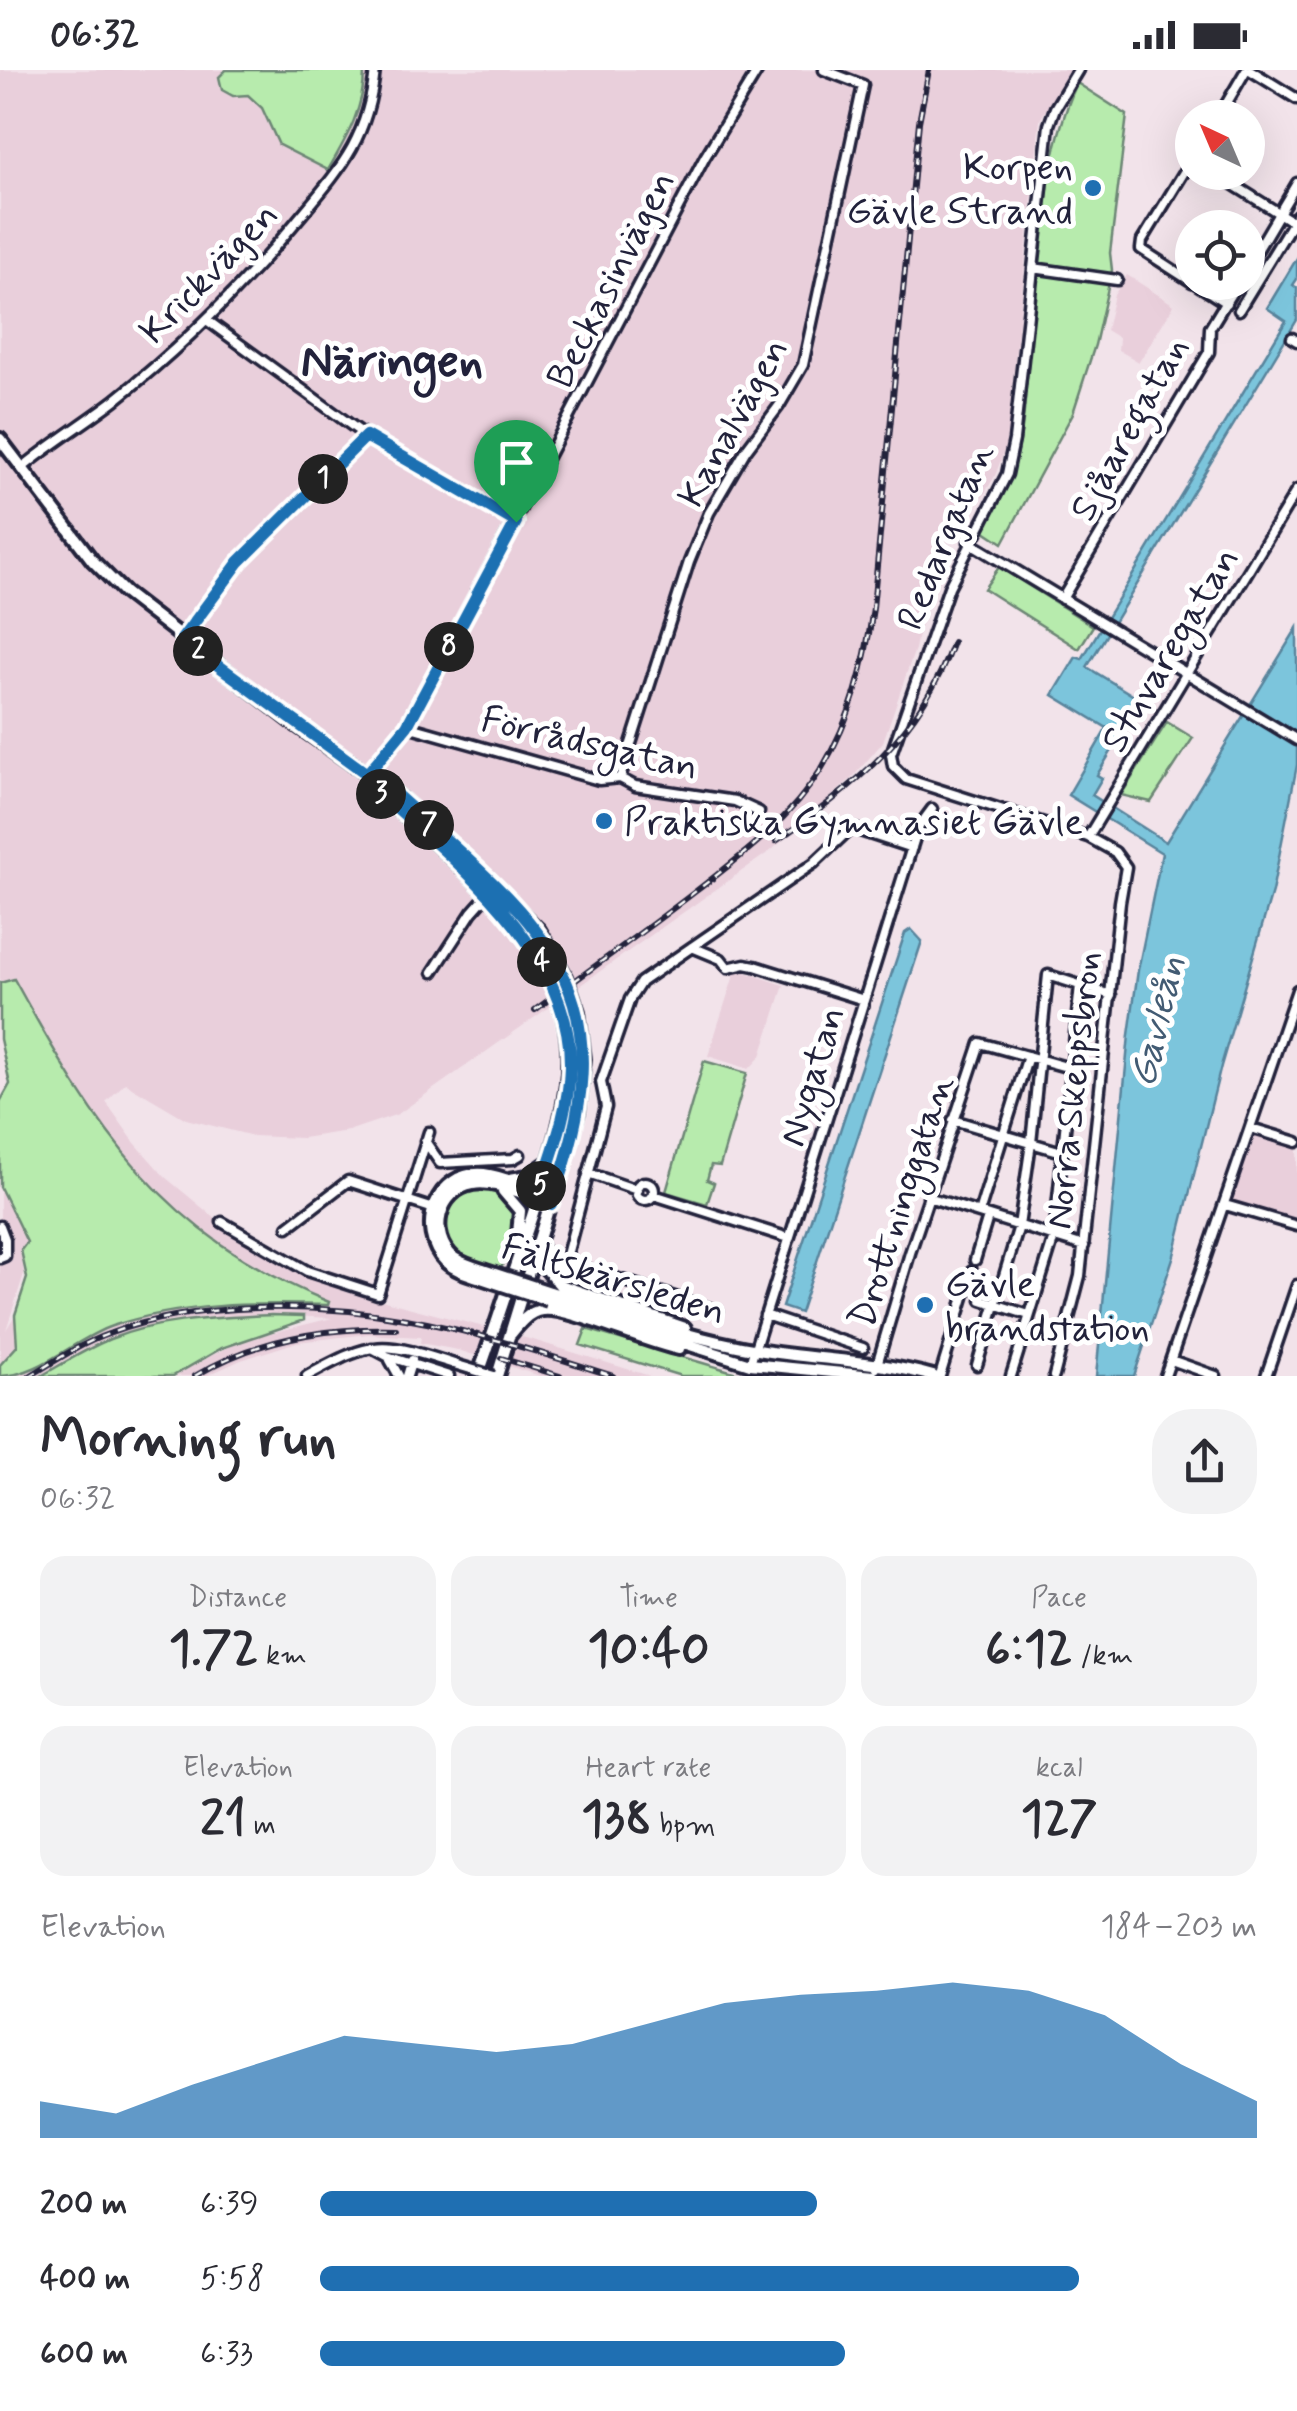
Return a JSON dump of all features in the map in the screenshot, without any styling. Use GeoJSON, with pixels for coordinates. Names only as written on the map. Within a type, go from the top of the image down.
{"type":"FeatureCollection","features":[{"type":"Feature","properties":{"kind":"main road"},"geometry":{"type":"LineString","coordinates":[[0,440],[93,561],[125,593],[367,774],[375,788],[539,930],[552,950],[578,1012],[583,1084],[552,1200],[495,1376]]}},
{"type":"Feature","properties":{"kind":"main road"},"geometry":{"type":"LineString","coordinates":[[478,1376],[549,1162],[568,1095],[570,1063],[561,1002],[535,951],[491,891]]}},
{"type":"Feature","properties":{"kind":"main road"},"geometry":{"type":"LineString","coordinates":[[515,1268],[520,1212],[502,1183],[528,1176],[549,1162]]}},
{"type":"Feature","properties":{"kind":"main road","name":"Fältskärsleden"},"geometry":{"type":"LineString","coordinates":[[552,1200],[502,1183],[462,1188],[437,1210],[444,1244],[453,1256],[482,1274],[712,1354],[750,1364],[874,1376]]}},
{"type":"Feature","properties":{"kind":"main road"},"geometry":{"type":"LineString","coordinates":[[543,1226],[542,1264],[560,1285],[722,1342]]}},
{"type":"Feature","properties":{"kind":"main road","name":"Fältskärsleden"},"geometry":{"type":"LineString","coordinates":[[549,1296],[754,1350],[877,1363],[936,1376]]}},
{"type":"Feature","properties":{"kind":"main road"},"geometry":{"type":"LineString","coordinates":[[508,1340],[528,1316],[542,1310],[566,1314],[662,1346],[712,1354]]}},
{"type":"Feature","properties":{"kind":"street","name":"Krickvägen"},"geometry":{"type":"LineString","coordinates":[[22,468],[113,401],[208,321],[274,248],[351,151],[370,112],[375,70]]}},
{"type":"Feature","properties":{"kind":"street","name":"Beckasinvägen"},"geometry":{"type":"LineString","coordinates":[[367,774],[407,726],[705,157],[758,70]]}},
{"type":"Feature","properties":{"kind":"street","name":"Kanalvägen"},"geometry":{"type":"LineString","coordinates":[[620,778],[689,562],[709,513],[804,365],[863,84],[824,70]]}},
{"type":"Feature","properties":{"kind":"street","name":"Redargatan"},"geometry":{"type":"LineString","coordinates":[[1078,70],[1049,126],[1007,474],[949,586],[891,754],[900,775],[915,783],[1088,837],[1115,852],[1126,867]]}},
{"type":"Feature","properties":{"kind":"street"},"geometry":{"type":"LineString","coordinates":[[1229,100],[1248,70],[1297,99]]}},
{"type":"Feature","properties":{"kind":"street"},"geometry":{"type":"LineString","coordinates":[[1265,235],[1297,182]]}},
{"type":"Feature","properties":{"kind":"street"},"geometry":{"type":"LineString","coordinates":[[1175,188],[1141,249],[1175,271]]}},
{"type":"Feature","properties":{"kind":"street"},"geometry":{"type":"LineString","coordinates":[[1240,310],[1296,220],[1242,190]]}},
{"type":"Feature","properties":{"kind":"street"},"geometry":{"type":"LineString","coordinates":[[1033,268],[1117,280]]}},
{"type":"Feature","properties":{"kind":"street","name":"Sjåaregatan"},"geometry":{"type":"LineString","coordinates":[[1062,598],[1209,352],[1210,328],[1226,302]]}},
{"type":"Feature","properties":{"kind":"street"},"geometry":{"type":"LineString","coordinates":[[208,321],[366,436],[516,522]]}},
{"type":"Feature","properties":{"kind":"street"},"geometry":{"type":"LineString","coordinates":[[182,639],[239,562],[366,436]]}},
{"type":"Feature","properties":{"kind":"street","name":"Stuvaregatan"},"geometry":{"type":"LineString","coordinates":[[1088,837],[1297,490]]}},
{"type":"Feature","properties":{"kind":"street"},"geometry":{"type":"LineString","coordinates":[[969,542],[1297,740]]}},
{"type":"Feature","properties":{"kind":"street","name":"Förrådsgatan"},"geometry":{"type":"LineString","coordinates":[[407,726],[599,780],[610,782],[620,778],[635,786],[735,801],[760,812]]}},
{"type":"Feature","properties":{"kind":"street","name":"Nygatan"},"geometry":{"type":"LineString","coordinates":[[750,1364],[918,828],[932,808]]}},
{"type":"Feature","properties":{"kind":"street"},"geometry":{"type":"LineString","coordinates":[[718,1311],[578,1266],[566,1248],[606,1107],[601,1082],[630,999],[641,982],[814,864],[826,848],[851,828],[912,848]]}},
{"type":"Feature","properties":{"kind":"street","name":"Norra Skeppsbron"},"geometry":{"type":"LineString","coordinates":[[1054,1376],[1080,1276],[1126,867]]}},
{"type":"Feature","properties":{"kind":"street"},"geometry":{"type":"LineString","coordinates":[[433,972],[491,891]]}},
{"type":"Feature","properties":{"kind":"street"},"geometry":{"type":"LineString","coordinates":[[692,947],[721,958],[728,968],[755,966],[864,1000]]}},
{"type":"Feature","properties":{"kind":"street"},"geometry":{"type":"LineString","coordinates":[[977,1365],[1019,1226],[1032,1144],[1048,975],[1111,995]]}},
{"type":"Feature","properties":{"kind":"street"},"geometry":{"type":"LineString","coordinates":[[1011,1376],[1054,1237],[1080,985]]}},
{"type":"Feature","properties":{"kind":"street"},"geometry":{"type":"LineString","coordinates":[[1165,1376],[1297,990]]}},
{"type":"Feature","properties":{"kind":"street","name":"Drottninggatan"},"geometry":{"type":"LineString","coordinates":[[874,1376],[980,1042],[1028,1056]]}},
{"type":"Feature","properties":{"kind":"street"},"geometry":{"type":"LineString","coordinates":[[975,1260],[1004,1136],[1028,1056],[1070,1068]]}},
{"type":"Feature","properties":{"kind":"street"},"geometry":{"type":"LineString","coordinates":[[953,1120],[1062,1152]]}},
{"type":"Feature","properties":{"kind":"street"},"geometry":{"type":"LineString","coordinates":[[1251,1128],[1297,1142]]}},
{"type":"Feature","properties":{"kind":"street"},"geometry":{"type":"LineString","coordinates":[[222,1222],[307,1271],[378,1294],[427,1137],[440,1163]]}},
{"type":"Feature","properties":{"kind":"street"},"geometry":{"type":"LineString","coordinates":[[418,1163],[520,1156]]}},
{"type":"Feature","properties":{"kind":"street"},"geometry":{"type":"LineString","coordinates":[[588,1174],[636,1190],[643,1200],[654,1195],[789,1238]]}},
{"type":"Feature","properties":{"kind":"street"},"geometry":{"type":"LineString","coordinates":[[288,1227],[348,1182],[437,1210]]}},
{"type":"Feature","properties":{"kind":"street"},"geometry":{"type":"LineString","coordinates":[[928,1198],[1084,1246]]}},
{"type":"Feature","properties":{"kind":"street"},"geometry":{"type":"LineString","coordinates":[[1225,1205],[1297,1226]]}},
{"type":"Feature","properties":{"kind":"street"},"geometry":{"type":"LineString","coordinates":[[0,1226],[4,1239],[2,1257]]}},
{"type":"Feature","properties":{"kind":"street"},"geometry":{"type":"LineString","coordinates":[[936,1376],[972,1271]]}},
{"type":"Feature","properties":{"kind":"street"},"geometry":{"type":"LineString","coordinates":[[1266,1376],[1297,1285]]}},
{"type":"Feature","properties":{"kind":"street"},"geometry":{"type":"LineString","coordinates":[[982,1300],[1030,1315]]}},
{"type":"Feature","properties":{"kind":"street"},"geometry":{"type":"LineString","coordinates":[[765,1315],[864,1348]]}},
{"type":"Feature","properties":{"kind":"street"},"geometry":{"type":"LineString","coordinates":[[306,1376],[360,1350],[388,1346],[495,1376]]}},
{"type":"Feature","properties":{"kind":"street"},"geometry":{"type":"LineString","coordinates":[[372,1348],[411,1364],[420,1372],[449,1376]]}},
{"type":"Feature","properties":{"kind":"street"},"geometry":{"type":"LineString","coordinates":[[407,1376],[414,1351]]}},
{"type":"Feature","properties":{"kind":"street"},"geometry":{"type":"LineString","coordinates":[[420,1372],[426,1355]]}},
{"type":"Feature","properties":{"kind":"street"},"geometry":{"type":"LineString","coordinates":[[387,1356],[399,1376]]}},
{"type":"Feature","properties":{"kind":"street"},"geometry":{"type":"LineString","coordinates":[[1171,1360],[1216,1376]]}},
{"type":"Feature","properties":{"kind":"shaded area","name":"Näringen"},"geometry":{"type":"Polygon","coordinates":[[[0,70],[1069,70],[1040,120],[1006,446],[980,501],[941,524],[915,649],[883,742],[853,777],[773,849],[398,1114],[348,1131],[302,1138],[253,1136],[186,1119],[125,1083],[106,1102],[165,1177],[239,1238],[282,1263],[358,1294],[533,1340],[650,1376],[540,1376],[458,1350],[420,1343],[421,1337],[368,1334],[297,1342],[206,1376],[172,1376],[242,1340],[332,1318],[271,1315],[207,1318],[146,1328],[112,1338],[41,1376],[0,1376],[0,1187],[27,1242],[21,1250],[24,1274],[6,1330],[35,1282],[43,1034],[15,979],[0,983],[0,70]]]}},
{"type":"Feature","properties":{"kind":"shaded area"},"geometry":{"type":"Polygon","coordinates":[[[1127,275],[1174,305],[1139,362],[1118,350],[1119,338],[1106,330],[1114,295],[1127,275]]]}},
{"type":"Feature","properties":{"kind":"shaded area"},"geometry":{"type":"Polygon","coordinates":[[[736,969],[784,985],[761,1056],[749,1069],[708,1056],[736,969]]]}},
{"type":"Feature","properties":{"kind":"shaded area"},"geometry":{"type":"Polygon","coordinates":[[[1252,1130],[1297,1144],[1297,1225],[1227,1203],[1252,1130]]]}},
{"type":"Feature","properties":{"kind":"green space"},"geometry":{"type":"Polygon","coordinates":[[[226,70],[364,70],[358,110],[328,170],[279,145],[262,108],[248,95],[233,96],[222,90],[219,77],[226,70]]]}},
{"type":"Feature","properties":{"kind":"green space"},"geometry":{"type":"Polygon","coordinates":[[[1077,83],[1127,115],[1110,253],[1112,270],[1095,345],[1073,413],[1003,543],[982,529],[1008,482],[1019,447],[1048,184],[1077,83]]]}},
{"type":"Feature","properties":{"kind":"green space"},"geometry":{"type":"Polygon","coordinates":[[[999,567],[1093,626],[1079,649],[984,589],[999,567]]]}},
{"type":"Feature","properties":{"kind":"green space"},"geometry":{"type":"Polygon","coordinates":[[[1167,722],[1193,738],[1151,802],[1121,795],[1167,722]]]}},
{"type":"Feature","properties":{"kind":"green space"},"geometry":{"type":"Polygon","coordinates":[[[14,979],[75,1084],[140,1172],[178,1210],[221,1244],[271,1275],[329,1302],[328,1305],[218,1306],[138,1318],[98,1332],[29,1370],[0,1376],[0,1365],[17,1346],[15,1315],[27,1278],[21,1250],[27,1242],[0,1187],[0,1102],[10,1084],[0,1039],[0,983],[14,979]]]}},
{"type":"Feature","properties":{"kind":"green space"},"geometry":{"type":"Polygon","coordinates":[[[704,1061],[747,1073],[720,1166],[711,1165],[707,1180],[714,1183],[707,1204],[666,1192],[704,1061]]]}},
{"type":"Feature","properties":{"kind":"green space"},"geometry":{"type":"Polygon","coordinates":[[[482,1188],[500,1192],[515,1209],[513,1237],[501,1269],[497,1270],[457,1255],[447,1233],[446,1222],[453,1204],[482,1188]]]}},
{"type":"Feature","properties":{"kind":"green space"},"geometry":{"type":"Polygon","coordinates":[[[304,1316],[304,1320],[222,1348],[173,1376],[41,1376],[92,1347],[129,1332],[189,1321],[304,1316]]]}},
{"type":"Feature","properties":{"kind":"green space"},"geometry":{"type":"Polygon","coordinates":[[[586,1329],[737,1376],[681,1376],[580,1345],[586,1329]]]}},
{"type":"Feature","properties":{"kind":"water","name":"Gavleån"},"geometry":{"type":"Polygon","coordinates":[[[1297,258],[1297,279],[1293,285],[1297,288],[1297,320],[1087,667],[1142,701],[1097,775],[1102,778],[1092,795],[1166,842],[1297,628],[1297,765],[1272,892],[1221,1066],[1174,1255],[1134,1376],[1096,1376],[1129,1035],[1162,853],[1068,795],[1107,728],[1053,695],[1076,657],[1082,659],[1286,321],[1267,308],[1297,258]]]}},
{"type":"Feature","properties":{"kind":"water"},"geometry":{"type":"Polygon","coordinates":[[[911,929],[922,941],[800,1313],[782,1307],[905,933],[911,929]]]}},
{"type":"Feature","properties":{"kind":"railway"},"geometry":{"type":"LineString","coordinates":[[535,1010],[765,836],[809,787],[842,730],[861,670],[873,608],[919,122],[929,70]]}},
{"type":"Feature","properties":{"kind":"railway"},"geometry":{"type":"LineString","coordinates":[[776,841],[832,800],[882,756],[923,704],[953,642]]}},
{"type":"Feature","properties":{"kind":"railway"},"geometry":{"type":"LineString","coordinates":[[30,1376],[111,1333],[181,1315],[257,1308],[334,1310],[432,1324],[613,1376]]}},
{"type":"Feature","properties":{"kind":"railway"},"geometry":{"type":"LineString","coordinates":[[195,1376],[242,1353],[292,1338],[343,1330],[396,1329]]}},
{"type":"Feature","properties":{"kind":"railway"},"geometry":{"type":"LineString","coordinates":[[501,1358],[560,1376]]}},
{"type":"Feature","properties":{"kind":"place","name":"Korpen Gävle Strand"},"geometry":{"type":"Point","coordinates":[1093,188]}},
{"type":"Feature","properties":{"kind":"place","name":"Praktiska Gymnasiet Gävle"},"geometry":{"type":"Point","coordinates":[604,821]}},
{"type":"Feature","properties":{"kind":"place","name":"Gävle brandstation"},"geometry":{"type":"Point","coordinates":[925,1305]}},
{"type":"Feature","properties":{"kind":"district","name":"Näringen"},"geometry":{"type":"Point","coordinates":[392,359]}},
{"type":"Feature","properties":{"kind":"route"},"geometry":{"type":"LineString","coordinates":[[516,522],[366,436],[239,562],[182,639],[367,774],[375,788],[487,895],[535,951],[561,1002],[570,1063],[568,1095],[537,1199],[551,1204],[572,1137],[583,1084],[578,1012],[566,977],[539,930],[508,898],[382,782],[367,774],[407,726],[516,522]]}}]}
